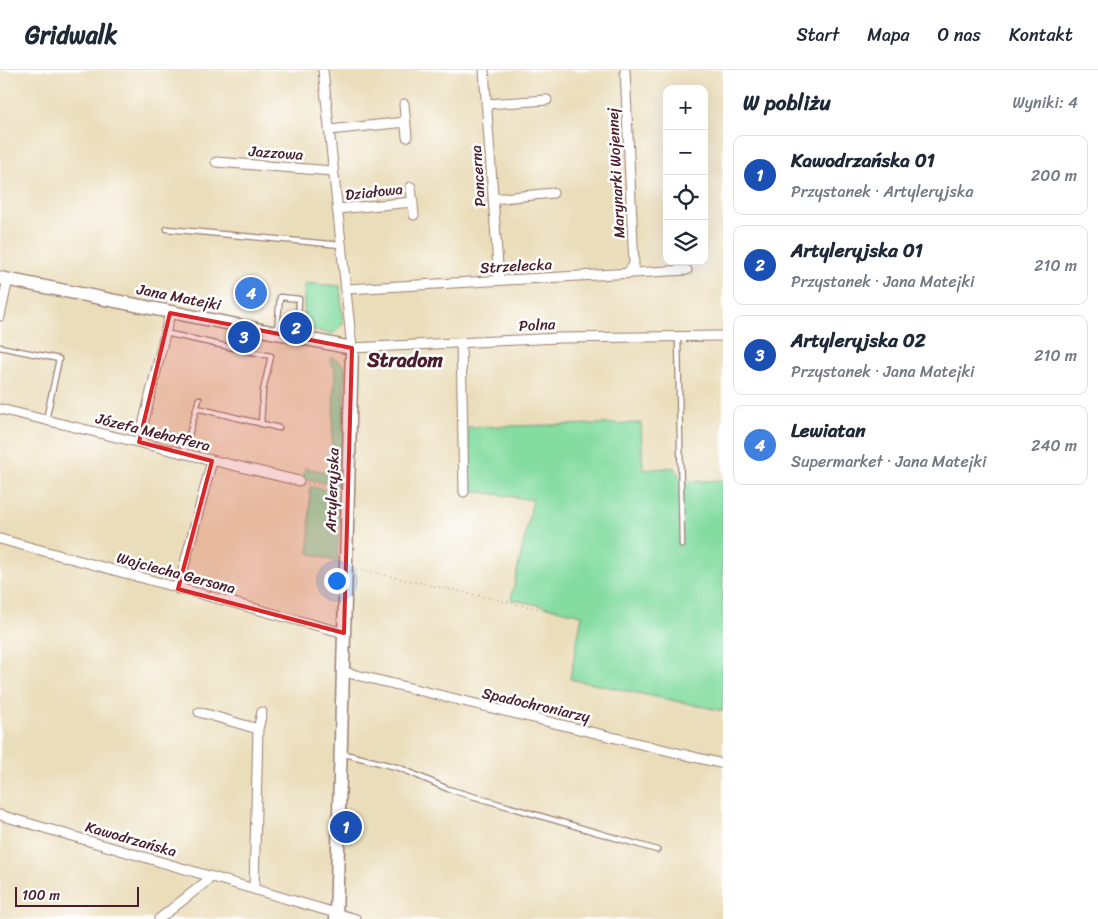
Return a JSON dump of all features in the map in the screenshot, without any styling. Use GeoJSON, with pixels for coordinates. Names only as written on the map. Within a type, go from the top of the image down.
{"type":"FeatureCollection","features":[{"type":"Feature","properties":{"kind":"street","name":"Artyleryjska"},"geometry":{"type":"LineString","coordinates":[[322,70],[352,348],[336,916]]}},
{"type":"Feature","properties":{"kind":"street","name":"Pancerna"},"geometry":{"type":"LineString","coordinates":[[484,70],[499,280]]}},
{"type":"Feature","properties":{"kind":"street","name":"Marynarki Wojennej"},"geometry":{"type":"LineString","coordinates":[[624,70],[634,265],[627,273]]}},
{"type":"Feature","properties":{"kind":"street"},"geometry":{"type":"LineString","coordinates":[[486,104],[547,100]]}},
{"type":"Feature","properties":{"kind":"street"},"geometry":{"type":"LineString","coordinates":[[404,104],[407,137]]}},
{"type":"Feature","properties":{"kind":"street"},"geometry":{"type":"LineString","coordinates":[[329,130],[406,122]]}},
{"type":"Feature","properties":{"kind":"street","name":"Jazzowa"},"geometry":{"type":"LineString","coordinates":[[216,162],[333,171]]}},
{"type":"Feature","properties":{"kind":"street","name":"Działowa"},"geometry":{"type":"LineString","coordinates":[[411,187],[414,215]]}},
{"type":"Feature","properties":{"kind":"street"},"geometry":{"type":"LineString","coordinates":[[493,199],[553,193]]}},
{"type":"Feature","properties":{"kind":"street","name":"Działowa"},"geometry":{"type":"LineString","coordinates":[[338,209],[412,202]]}},
{"type":"Feature","properties":{"kind":"street","name":"Strzelecka"},"geometry":{"type":"LineString","coordinates":[[347,289],[687,270]]}},
{"type":"Feature","properties":{"kind":"street"},"geometry":{"type":"LineString","coordinates":[[0,316],[4,278]]}},
{"type":"Feature","properties":{"kind":"street","name":"Jana Matejki"},"geometry":{"type":"LineString","coordinates":[[4,278],[170,312],[219,317],[276,333],[352,348]]}},
{"type":"Feature","properties":{"kind":"street"},"geometry":{"type":"LineString","coordinates":[[139,442],[170,312]]}},
{"type":"Feature","properties":{"kind":"street","name":"Polna"},"geometry":{"type":"LineString","coordinates":[[352,348],[559,338],[723,336]]}},
{"type":"Feature","properties":{"kind":"street"},"geometry":{"type":"LineString","coordinates":[[461,343],[464,492]]}},
{"type":"Feature","properties":{"kind":"street","name":"Józefa Mehoffera"},"geometry":{"type":"LineString","coordinates":[[0,409],[299,481]]}},
{"type":"Feature","properties":{"kind":"street"},"geometry":{"type":"LineString","coordinates":[[178,589],[212,461]]}},
{"type":"Feature","properties":{"kind":"street","name":"Wojciecha Gersona"},"geometry":{"type":"LineString","coordinates":[[0,540],[344,633]]}},
{"type":"Feature","properties":{"kind":"street","name":"Spadochroniarzy"},"geometry":{"type":"LineString","coordinates":[[344,672],[723,764]]}},
{"type":"Feature","properties":{"kind":"street"},"geometry":{"type":"LineString","coordinates":[[199,712],[258,729]]}},
{"type":"Feature","properties":{"kind":"street"},"geometry":{"type":"LineString","coordinates":[[254,888],[258,729],[262,712]]}},
{"type":"Feature","properties":{"kind":"street","name":"Kawodrzańska"},"geometry":{"type":"LineString","coordinates":[[0,815],[254,888],[336,916],[356,919]]}},
{"type":"Feature","properties":{"kind":"street"},"geometry":{"type":"LineString","coordinates":[[159,919],[212,877]]}},
{"type":"Feature","properties":{"kind":"lane"},"geometry":{"type":"LineString","coordinates":[[167,229],[341,245]]}},
{"type":"Feature","properties":{"kind":"lane"},"geometry":{"type":"LineString","coordinates":[[276,333],[280,297],[299,299],[298,322]]}},
{"type":"Feature","properties":{"kind":"lane"},"geometry":{"type":"LineString","coordinates":[[165,333],[271,356],[263,391],[261,424]]}},
{"type":"Feature","properties":{"kind":"lane"},"geometry":{"type":"LineString","coordinates":[[678,337],[682,545]]}},
{"type":"Feature","properties":{"kind":"lane"},"geometry":{"type":"LineString","coordinates":[[0,347],[59,359],[46,420]]}},
{"type":"Feature","properties":{"kind":"lane"},"geometry":{"type":"LineString","coordinates":[[184,453],[199,400]]}},
{"type":"Feature","properties":{"kind":"lane"},"geometry":{"type":"LineString","coordinates":[[196,408],[279,428]]}},
{"type":"Feature","properties":{"kind":"lane"},"geometry":{"type":"LineString","coordinates":[[341,753],[400,768],[448,789],[657,850]]}},
{"type":"Feature","properties":{"kind":"path"},"geometry":{"type":"LineString","coordinates":[[299,481],[348,490]]}},
{"type":"Feature","properties":{"kind":"path"},"geometry":{"type":"LineString","coordinates":[[346,568],[558,613]]}},
{"type":"Feature","properties":{"kind":"highlighted area"},"geometry":{"type":"Polygon","coordinates":[[[170,313],[352,348],[344,633],[178,589],[212,461],[139,442],[170,313]]]}},
{"type":"Feature","properties":{"kind":"green space"},"geometry":{"type":"Polygon","coordinates":[[[304,283],[340,286],[343,324],[333,334],[304,328],[304,283]]]}},
{"type":"Feature","properties":{"kind":"green space"},"geometry":{"type":"Polygon","coordinates":[[[331,357],[345,366],[341,486],[303,478],[305,468],[331,473],[335,369],[330,361],[331,357]]]}},
{"type":"Feature","properties":{"kind":"green space"},"geometry":{"type":"Polygon","coordinates":[[[641,423],[643,470],[675,467],[682,482],[723,480],[723,711],[570,679],[582,615],[511,599],[533,500],[469,490],[468,427],[641,423]]]}},
{"type":"Feature","properties":{"kind":"green space"},"geometry":{"type":"Polygon","coordinates":[[[310,487],[341,492],[337,562],[309,553],[310,487]]]}},
{"type":"Feature","properties":{"kind":"place","name":"Lewiatan"},"geometry":{"type":"Point","coordinates":[251,293]}},
{"type":"Feature","properties":{"kind":"place","name":"Artyleryjska 01"},"geometry":{"type":"Point","coordinates":[296,328]}},
{"type":"Feature","properties":{"kind":"place","name":"Artyleryjska 02"},"geometry":{"type":"Point","coordinates":[244,337]}},
{"type":"Feature","properties":{"kind":"place","name":"Kawodrzańska 01"},"geometry":{"type":"Point","coordinates":[346,827]}},
{"type":"Feature","properties":{"kind":"district","name":"Stradom"},"geometry":{"type":"Point","coordinates":[405,360]}}]}
